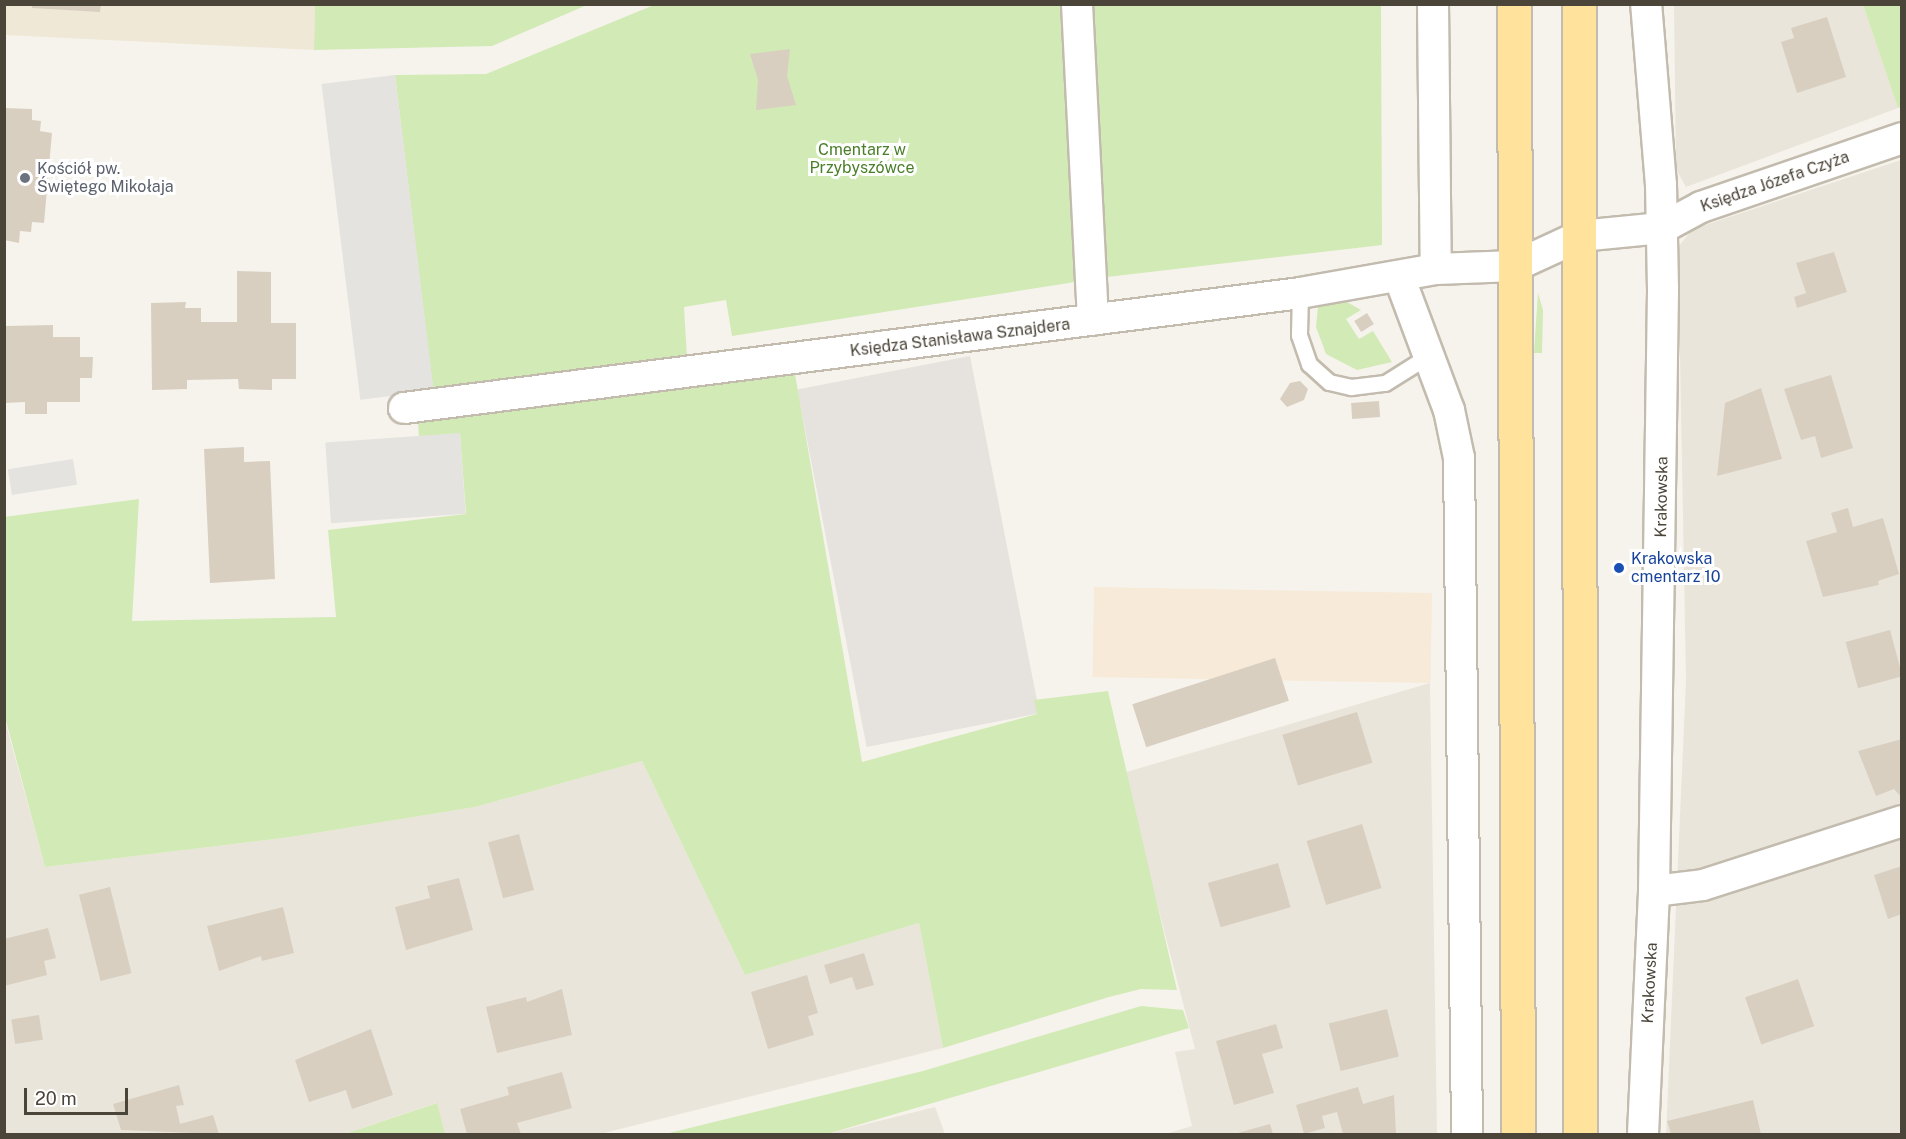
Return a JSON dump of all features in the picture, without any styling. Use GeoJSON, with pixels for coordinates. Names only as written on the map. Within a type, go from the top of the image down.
{"type":"FeatureCollection","features":[{"type":"Feature","properties":{"kind":"main road"},"geometry":{"type":"LineString","coordinates":[[1514,4],[1518,1134]]}},
{"type":"Feature","properties":{"kind":"main road"},"geometry":{"type":"LineString","coordinates":[[1579,4],[1580,1134]]}},
{"type":"Feature","properties":{"kind":"street"},"geometry":{"type":"LineString","coordinates":[[1077,4],[1093,320]]}},
{"type":"Feature","properties":{"kind":"street"},"geometry":{"type":"LineString","coordinates":[[1433,4],[1436,269]]}},
{"type":"Feature","properties":{"kind":"street","name":"Krakowska"},"geometry":{"type":"LineString","coordinates":[[1643,1134],[1654,891],[1662,228],[1646,4]]}},
{"type":"Feature","properties":{"kind":"street","name":"Księdza Józefa Czyża"},"geometry":{"type":"LineString","coordinates":[[1515,266],[1580,236],[1662,228],[1701,207],[1902,138]]}},
{"type":"Feature","properties":{"kind":"street","name":"Księdza Stanisława Sznajdera"},"geometry":{"type":"LineString","coordinates":[[404,408],[1300,293],[1400,279],[1436,269],[1515,266]]}},
{"type":"Feature","properties":{"kind":"street"},"geometry":{"type":"LineString","coordinates":[[1400,279],[1449,410],[1459,458],[1467,1134]]}},
{"type":"Feature","properties":{"kind":"street"},"geometry":{"type":"LineString","coordinates":[[1654,891],[1703,885],[1902,821]]}},
{"type":"Feature","properties":{"kind":"lane"},"geometry":{"type":"LineString","coordinates":[[1300,293],[1299,335],[1309,364],[1329,382],[1351,387],[1385,383],[1428,356]]}},
{"type":"Feature","properties":{"kind":"shaded area"},"geometry":{"type":"Polygon","coordinates":[[[4,5],[315,5],[314,50],[5,35],[4,5]]]}},
{"type":"Feature","properties":{"kind":"shaded area"},"geometry":{"type":"Polygon","coordinates":[[[1674,5],[1863,5],[1898,108],[1686,187],[1676,169],[1674,5]]]}},
{"type":"Feature","properties":{"kind":"shaded area"},"geometry":{"type":"Polygon","coordinates":[[[395,75],[434,391],[360,400],[322,84],[395,75]]]}},
{"type":"Feature","properties":{"kind":"shaded area"},"geometry":{"type":"Polygon","coordinates":[[[1901,160],[1901,1134],[1666,1134],[1686,680],[1678,247],[1693,229],[1901,160]]]}},
{"type":"Feature","properties":{"kind":"shaded area"},"geometry":{"type":"Polygon","coordinates":[[[970,356],[1039,713],[867,747],[797,390],[970,356]]]}},
{"type":"Feature","properties":{"kind":"shaded area"},"geometry":{"type":"Polygon","coordinates":[[[460,433],[466,514],[331,523],[325,442],[460,433]]]}},
{"type":"Feature","properties":{"kind":"shaded area"},"geometry":{"type":"Polygon","coordinates":[[[73,459],[77,485],[12,495],[8,469],[73,459]]]}},
{"type":"Feature","properties":{"kind":"shaded area"},"geometry":{"type":"Polygon","coordinates":[[[1094,587],[1432,593],[1430,683],[1092,677],[1094,587]]]}},
{"type":"Feature","properties":{"kind":"shaded area"},"geometry":{"type":"Polygon","coordinates":[[[1430,683],[1437,1134],[1166,1134],[1192,1126],[1175,1052],[1195,1049],[1123,773],[1430,683]]]}},
{"type":"Feature","properties":{"kind":"shaded area"},"geometry":{"type":"Polygon","coordinates":[[[4,717],[45,867],[291,837],[475,807],[642,761],[745,975],[919,923],[943,1048],[600,1134],[445,1134],[436,1103],[345,1134],[5,1134],[4,717]]]}},
{"type":"Feature","properties":{"kind":"shaded area"},"geometry":{"type":"Polygon","coordinates":[[[935,1107],[945,1134],[827,1134],[935,1107]]]}},
{"type":"Feature","properties":{"kind":"green space"},"geometry":{"type":"Polygon","coordinates":[[[315,4],[587,5],[492,46],[314,50],[315,4]]]}},
{"type":"Feature","properties":{"kind":"green space","name":"Cmentarz w Przybyszówce"},"geometry":{"type":"Polygon","coordinates":[[[654,5],[1381,5],[1382,245],[1107,277],[732,336],[726,300],[684,307],[687,358],[433,391],[395,75],[486,74],[654,5]]]}},
{"type":"Feature","properties":{"kind":"green space"},"geometry":{"type":"Polygon","coordinates":[[[1863,5],[1901,5],[1901,107],[1898,108],[1863,5]]]}},
{"type":"Feature","properties":{"kind":"green space"},"geometry":{"type":"Polygon","coordinates":[[[1538,293],[1543,310],[1542,353],[1534,353],[1538,293]]]}},
{"type":"Feature","properties":{"kind":"green space"},"geometry":{"type":"Polygon","coordinates":[[[1347,302],[1361,310],[1346,319],[1359,339],[1373,331],[1392,362],[1357,370],[1326,354],[1316,327],[1318,307],[1347,302]]]}},
{"type":"Feature","properties":{"kind":"green space"},"geometry":{"type":"Polygon","coordinates":[[[795,374],[862,762],[1037,714],[1034,700],[1108,691],[1177,990],[1141,989],[943,1048],[919,923],[745,975],[642,761],[475,807],[291,837],[45,867],[5,717],[4,517],[139,499],[132,621],[336,617],[328,530],[466,514],[460,434],[419,438],[418,421],[795,374]]]}},
{"type":"Feature","properties":{"kind":"green space"},"geometry":{"type":"Polygon","coordinates":[[[1141,1006],[1183,1010],[1189,1028],[827,1134],[665,1134],[923,1071],[1141,1006]]]}},
{"type":"Feature","properties":{"kind":"green space"},"geometry":{"type":"Polygon","coordinates":[[[437,1103],[445,1134],[345,1134],[437,1103]]]}},
{"type":"Feature","properties":{"kind":"building"},"geometry":{"type":"Polygon","coordinates":[[[32,4],[101,4],[100,12],[32,8],[32,4]]]}},
{"type":"Feature","properties":{"kind":"building"},"geometry":{"type":"Polygon","coordinates":[[[1827,17],[1846,77],[1797,93],[1781,42],[1794,38],[1791,28],[1827,17]]]}},
{"type":"Feature","properties":{"kind":"building"},"geometry":{"type":"Polygon","coordinates":[[[790,49],[787,76],[796,105],[756,110],[758,80],[750,54],[790,49]]]}},
{"type":"Feature","properties":{"kind":"building","name":"Kościół pw. Świętego Mikołaja"},"geometry":{"type":"Polygon","coordinates":[[[4,108],[32,109],[32,120],[41,121],[40,131],[52,133],[44,223],[32,222],[31,232],[20,231],[19,243],[4,240],[4,108]]]}},
{"type":"Feature","properties":{"kind":"building"},"geometry":{"type":"Polygon","coordinates":[[[1834,252],[1847,292],[1797,308],[1794,297],[1806,293],[1796,263],[1834,252]]]}},
{"type":"Feature","properties":{"kind":"building"},"geometry":{"type":"Polygon","coordinates":[[[237,271],[271,272],[271,323],[296,323],[296,379],[272,379],[272,390],[239,389],[238,379],[187,380],[187,389],[152,390],[151,303],[186,302],[185,308],[201,308],[201,322],[237,322],[237,271]]]}},
{"type":"Feature","properties":{"kind":"building"},"geometry":{"type":"Polygon","coordinates":[[[1367,313],[1374,324],[1361,332],[1354,321],[1367,313]]]}},
{"type":"Feature","properties":{"kind":"building"},"geometry":{"type":"Polygon","coordinates":[[[53,325],[53,337],[80,337],[80,357],[93,357],[92,378],[80,378],[80,402],[47,402],[47,414],[25,414],[25,402],[4,403],[6,326],[53,325]]]}},
{"type":"Feature","properties":{"kind":"building"},"geometry":{"type":"Polygon","coordinates":[[[1831,375],[1853,448],[1821,458],[1815,436],[1801,440],[1784,389],[1831,375]]]}},
{"type":"Feature","properties":{"kind":"building"},"geometry":{"type":"Polygon","coordinates":[[[1300,381],[1308,389],[1304,400],[1287,407],[1280,399],[1290,383],[1300,381]]]}},
{"type":"Feature","properties":{"kind":"building"},"geometry":{"type":"Polygon","coordinates":[[[1761,388],[1782,459],[1717,476],[1725,403],[1761,388]]]}},
{"type":"Feature","properties":{"kind":"building"},"geometry":{"type":"Polygon","coordinates":[[[1379,401],[1380,417],[1352,419],[1351,403],[1379,401]]]}},
{"type":"Feature","properties":{"kind":"building"},"geometry":{"type":"Polygon","coordinates":[[[244,447],[244,462],[270,461],[275,579],[210,583],[204,449],[244,447]]]}},
{"type":"Feature","properties":{"kind":"building"},"geometry":{"type":"Polygon","coordinates":[[[1848,508],[1853,527],[1883,518],[1899,574],[1878,581],[1879,585],[1823,597],[1806,541],[1837,532],[1831,513],[1848,508]]]}},
{"type":"Feature","properties":{"kind":"building"},"geometry":{"type":"Polygon","coordinates":[[[1890,630],[1902,676],[1858,688],[1846,642],[1890,630]]]}},
{"type":"Feature","properties":{"kind":"building"},"geometry":{"type":"Polygon","coordinates":[[[1275,658],[1289,701],[1146,747],[1132,704],[1275,658]]]}},
{"type":"Feature","properties":{"kind":"building"},"geometry":{"type":"Polygon","coordinates":[[[1357,712],[1372,763],[1298,785],[1282,735],[1357,712]]]}},
{"type":"Feature","properties":{"kind":"building"},"geometry":{"type":"Polygon","coordinates":[[[1902,739],[1902,798],[1894,789],[1876,796],[1858,751],[1902,739]]]}},
{"type":"Feature","properties":{"kind":"building"},"geometry":{"type":"Polygon","coordinates":[[[1362,824],[1382,888],[1326,905],[1307,841],[1362,824]]]}},
{"type":"Feature","properties":{"kind":"building"},"geometry":{"type":"Polygon","coordinates":[[[519,834],[534,890],[503,898],[488,842],[519,834]]]}},
{"type":"Feature","properties":{"kind":"building"},"geometry":{"type":"Polygon","coordinates":[[[1278,863],[1291,907],[1221,927],[1208,883],[1278,863]]]}},
{"type":"Feature","properties":{"kind":"building"},"geometry":{"type":"Polygon","coordinates":[[[1902,866],[1902,914],[1888,919],[1874,875],[1902,866]]]}},
{"type":"Feature","properties":{"kind":"building"},"geometry":{"type":"Polygon","coordinates":[[[459,878],[473,930],[406,950],[395,907],[430,898],[427,886],[459,878]]]}},
{"type":"Feature","properties":{"kind":"building"},"geometry":{"type":"Polygon","coordinates":[[[110,887],[132,973],[100,981],[79,895],[110,887]]]}},
{"type":"Feature","properties":{"kind":"building"},"geometry":{"type":"Polygon","coordinates":[[[283,907],[294,953],[262,961],[261,956],[219,971],[207,926],[283,907]]]}},
{"type":"Feature","properties":{"kind":"building"},"geometry":{"type":"Polygon","coordinates":[[[48,928],[56,958],[44,961],[47,975],[4,986],[4,939],[48,928]]]}},
{"type":"Feature","properties":{"kind":"building"},"geometry":{"type":"Polygon","coordinates":[[[864,953],[874,985],[856,990],[852,977],[830,984],[824,965],[864,953]]]}},
{"type":"Feature","properties":{"kind":"building"},"geometry":{"type":"Polygon","coordinates":[[[807,975],[818,1013],[808,1016],[814,1035],[768,1049],[751,992],[807,975]]]}},
{"type":"Feature","properties":{"kind":"building"},"geometry":{"type":"Polygon","coordinates":[[[1798,979],[1814,1026],[1761,1045],[1745,997],[1798,979]]]}},
{"type":"Feature","properties":{"kind":"building"},"geometry":{"type":"Polygon","coordinates":[[[562,989],[572,1035],[497,1053],[486,1007],[526,997],[527,1002],[562,989]]]}},
{"type":"Feature","properties":{"kind":"building"},"geometry":{"type":"Polygon","coordinates":[[[1387,1009],[1399,1057],[1341,1071],[1329,1024],[1387,1009]]]}},
{"type":"Feature","properties":{"kind":"building"},"geometry":{"type":"Polygon","coordinates":[[[39,1015],[43,1040],[15,1044],[11,1019],[39,1015]]]}},
{"type":"Feature","properties":{"kind":"building"},"geometry":{"type":"Polygon","coordinates":[[[1276,1024],[1283,1048],[1262,1054],[1274,1093],[1234,1105],[1216,1041],[1276,1024]]]}},
{"type":"Feature","properties":{"kind":"building"},"geometry":{"type":"Polygon","coordinates":[[[371,1029],[393,1095],[352,1109],[346,1090],[309,1102],[295,1060],[371,1029]]]}},
{"type":"Feature","properties":{"kind":"building"},"geometry":{"type":"Polygon","coordinates":[[[562,1072],[572,1108],[517,1123],[521,1134],[467,1134],[460,1109],[509,1095],[507,1087],[562,1072]]]}},
{"type":"Feature","properties":{"kind":"building"},"geometry":{"type":"Polygon","coordinates":[[[179,1085],[184,1105],[176,1106],[180,1124],[213,1115],[219,1134],[121,1130],[113,1104],[179,1085]]]}},
{"type":"Feature","properties":{"kind":"building"},"geometry":{"type":"Polygon","coordinates":[[[1358,1087],[1363,1104],[1394,1095],[1396,1134],[1343,1134],[1337,1112],[1322,1116],[1325,1128],[1304,1134],[1296,1105],[1358,1087]]]}},
{"type":"Feature","properties":{"kind":"building"},"geometry":{"type":"Polygon","coordinates":[[[1753,1100],[1761,1134],[1671,1134],[1667,1121],[1753,1100]]]}},
{"type":"Feature","properties":{"kind":"building"},"geometry":{"type":"Polygon","coordinates":[[[1270,1124],[1273,1134],[1234,1134],[1270,1124]]]}},
{"type":"Feature","properties":{"kind":"place","name":"Kościół pw. Świętego Mikołaja"},"geometry":{"type":"Point","coordinates":[25,178]}},
{"type":"Feature","properties":{"kind":"place","name":"Krakowska cmentarz 10"},"geometry":{"type":"Point","coordinates":[1619,568]}}]}
